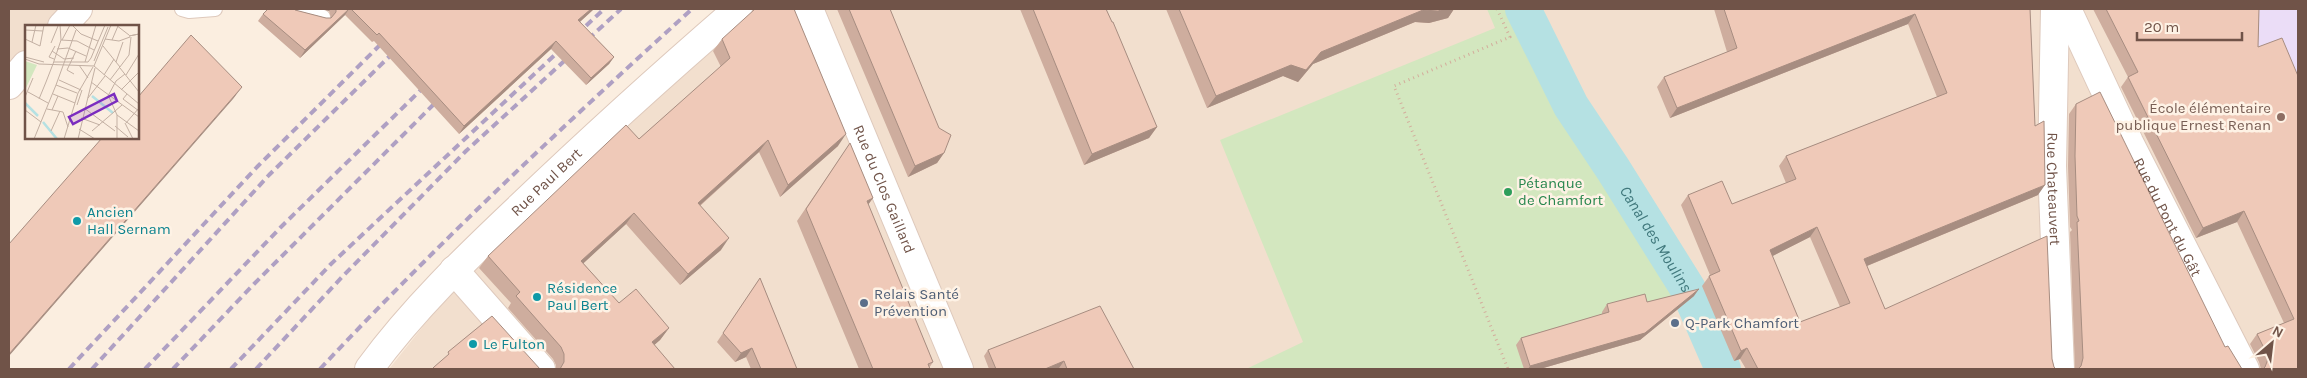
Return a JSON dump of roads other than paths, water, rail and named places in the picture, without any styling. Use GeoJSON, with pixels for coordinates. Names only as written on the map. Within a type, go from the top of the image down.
{"type":"FeatureCollection","features":[{"type":"Feature","properties":{"kind":"street"},"geometry":{"type":"LineString","coordinates":[[63,25],[78,9]]}},
{"type":"Feature","properties":{"kind":"street","name":"Rue Paul Bert"},"geometry":{"type":"LineString","coordinates":[[369,369],[390,340],[454,270],[614,117],[738,9]]}},
{"type":"Feature","properties":{"kind":"street","name":"Rue du Clos Gaillard"},"geometry":{"type":"LineString","coordinates":[[809,9],[959,369]]}},
{"type":"Feature","properties":{"kind":"street","name":"Rue Chateauvert"},"geometry":{"type":"LineString","coordinates":[[2055,9],[2052,166],[2060,369]]}},
{"type":"Feature","properties":{"kind":"street","name":"Rue du Pont du Gât"},"geometry":{"type":"LineString","coordinates":[[2067,9],[2129,142],[2245,369]]}},
{"type":"Feature","properties":{"kind":"street"},"geometry":{"type":"LineString","coordinates":[[9,85],[25,66]]}},
{"type":"Feature","properties":{"kind":"street"},"geometry":{"type":"LineString","coordinates":[[454,270],[541,369]]}},
{"type":"Feature","properties":{"kind":"lane"},"geometry":{"type":"LineString","coordinates":[[182,9],[189,11],[215,9]]}},
{"type":"Feature","properties":{"kind":"lane"},"geometry":{"type":"LineString","coordinates":[[293,9],[323,17]]}},
{"type":"Feature","properties":{"kind":"waterway","name":"Canal des Moulins"},"geometry":{"type":"LineString","coordinates":[[1523,9],[1571,106],[1688,289],[1723,369]]}},
{"type":"Feature","properties":{"kind":"railway"},"geometry":{"type":"LineString","coordinates":[[231,369],[331,264],[604,9]]}},
{"type":"Feature","properties":{"kind":"railway"},"geometry":{"type":"LineString","coordinates":[[256,369],[343,276],[466,151],[621,9]]}},
{"type":"Feature","properties":{"kind":"railway"},"geometry":{"type":"LineString","coordinates":[[320,369],[502,185],[692,9]]}},
{"type":"Feature","properties":{"kind":"railway"},"geometry":{"type":"LineString","coordinates":[[69,369],[257,167],[389,36]]}},
{"type":"Feature","properties":{"kind":"railway"},"geometry":{"type":"LineString","coordinates":[[92,369],[269,175],[398,48]]}},
{"type":"Feature","properties":{"kind":"railway"},"geometry":{"type":"LineString","coordinates":[[145,369],[281,227],[430,81]]}},
{"type":"Feature","properties":{"kind":"railway"},"geometry":{"type":"LineString","coordinates":[[173,369],[254,284],[442,96]]}},
{"type":"Feature","properties":{"kind":"place","name":"École élémentaire publique Ernest Renan"},"geometry":{"type":"Point","coordinates":[2281,117]}},
{"type":"Feature","properties":{"kind":"place","name":"Pétanque de Chamfort"},"geometry":{"type":"Point","coordinates":[1508,192]}},
{"type":"Feature","properties":{"kind":"place","name":"Ancien Hall Sernam"},"geometry":{"type":"Point","coordinates":[77,221]}},
{"type":"Feature","properties":{"kind":"place","name":"Résidence Paul Bert"},"geometry":{"type":"Point","coordinates":[537,297]}},
{"type":"Feature","properties":{"kind":"place","name":"Relais Santé Prévention"},"geometry":{"type":"Point","coordinates":[864,303]}},
{"type":"Feature","properties":{"kind":"place","name":"Q-Park Chamfort"},"geometry":{"type":"Point","coordinates":[1675,323]}},
{"type":"Feature","properties":{"kind":"place","name":"Le Fulton"},"geometry":{"type":"Point","coordinates":[473,344]}}]}
